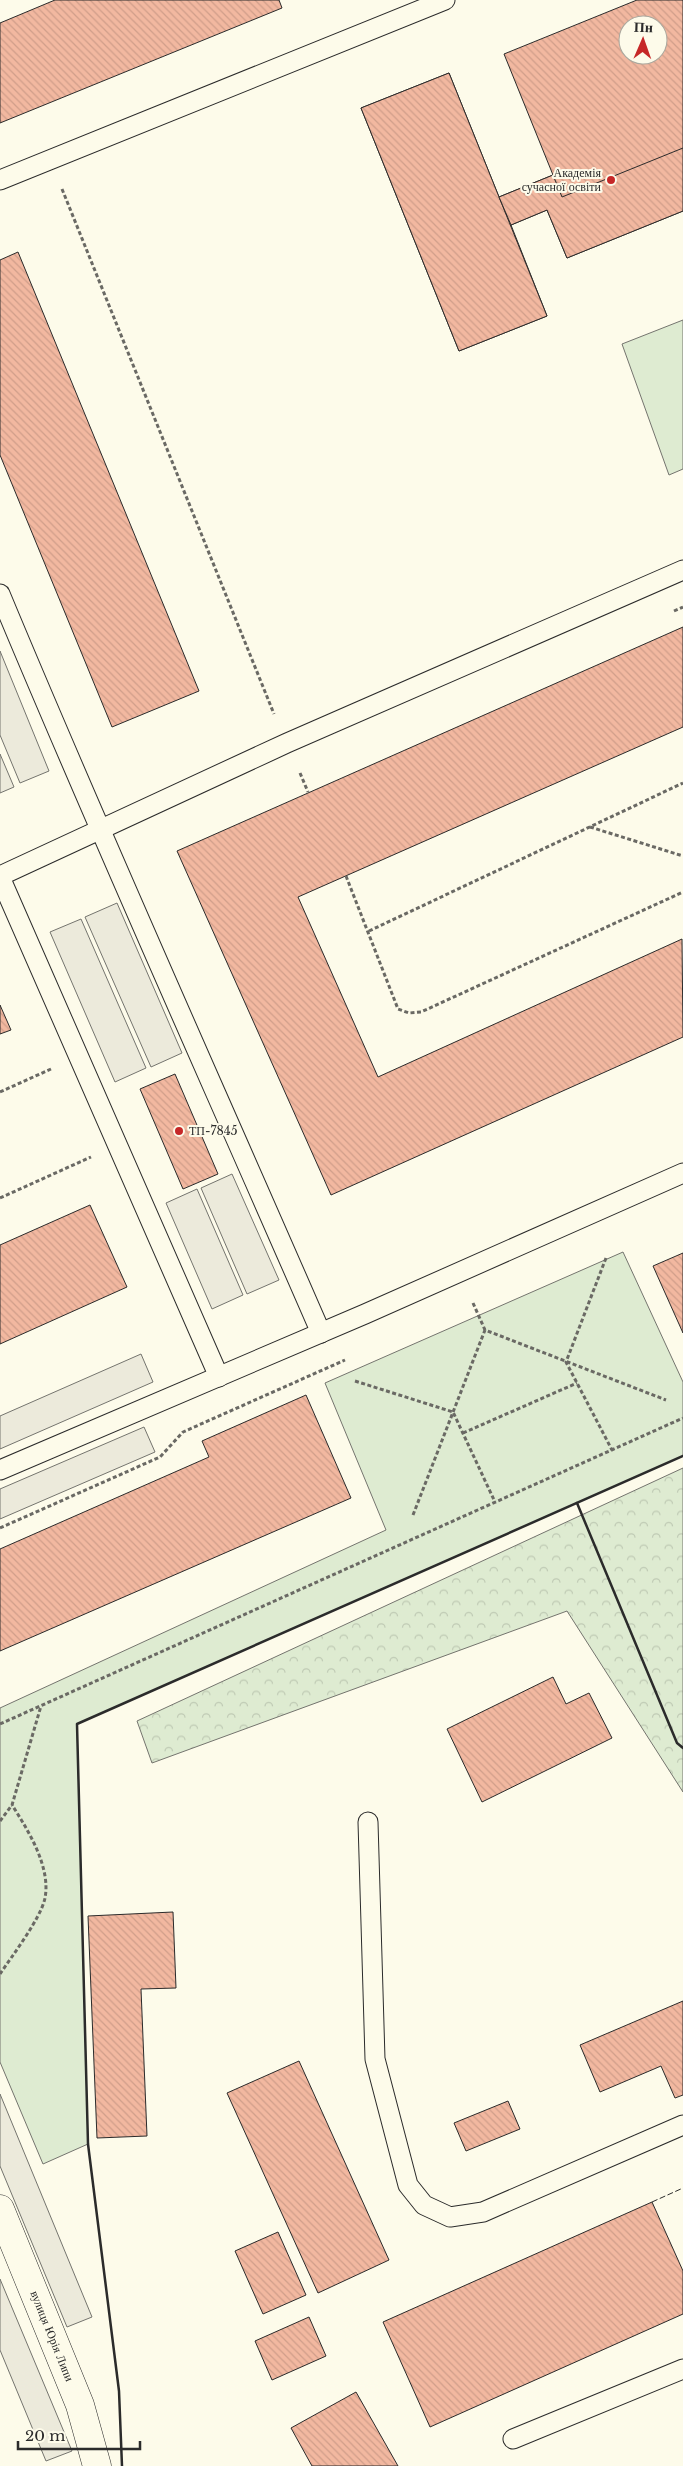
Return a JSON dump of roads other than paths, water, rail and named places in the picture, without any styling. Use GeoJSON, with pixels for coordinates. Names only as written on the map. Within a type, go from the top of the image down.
{"type":"FeatureCollection","features":[{"type":"Feature","properties":{"kind":"street","name":"вулиця Юрія Липи"},"geometry":{"type":"LineString","coordinates":[[0,2209],[80,2405],[97,2466]]}},
{"type":"Feature","properties":{"kind":"lane"},"geometry":{"type":"LineString","coordinates":[[0,180],[445,0]]}},
{"type":"Feature","properties":{"kind":"lane"},"geometry":{"type":"LineString","coordinates":[[219,1377],[0,877],[100,831],[146,807],[683,570]]}},
{"type":"Feature","properties":{"kind":"lane"},"geometry":{"type":"LineString","coordinates":[[0,594],[100,831],[133,900],[321,1333]]}},
{"type":"Feature","properties":{"kind":"lane"},"geometry":{"type":"LineString","coordinates":[[0,1470],[321,1333],[683,1173]]}},
{"type":"Feature","properties":{"kind":"lane"},"geometry":{"type":"LineString","coordinates":[[368,1822],[375,2059],[408,2184],[424,2205],[450,2216],[483,2212],[683,2125]]}},
{"type":"Feature","properties":{"kind":"lane"},"geometry":{"type":"LineString","coordinates":[[513,2439],[683,2369]]}},
{"type":"Feature","properties":{"kind":"place","name":"Академія сучасної освіти"},"geometry":{"type":"Point","coordinates":[611,180]}},
{"type":"Feature","properties":{"kind":"place","name":"ТП-7845"},"geometry":{"type":"Point","coordinates":[179,1131]}}]}
